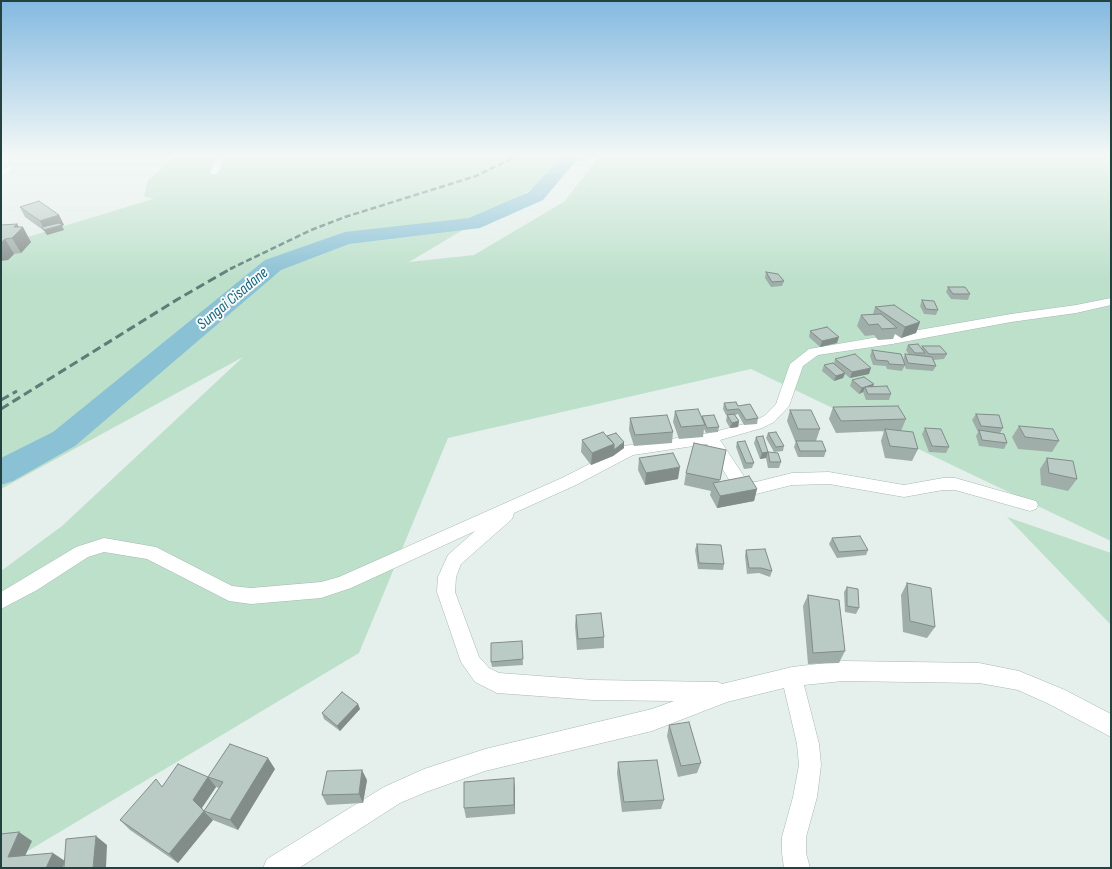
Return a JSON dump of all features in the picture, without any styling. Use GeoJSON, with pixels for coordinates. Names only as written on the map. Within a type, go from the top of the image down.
{"type":"FeatureCollection","features":[{"type":"Feature","properties":{"kind":"street"},"geometry":{"type":"LineString","coordinates":[[1,600],[30,586],[82,552],[104,545],[150,552],[229,593],[251,596],[321,590],[344,583],[570,481],[629,450],[710,438],[757,425],[769,419],[782,406],[797,364],[814,352],[1076,308],[1111,300]]}},
{"type":"Feature","properties":{"kind":"street"},"geometry":{"type":"LineString","coordinates":[[710,438],[739,482],[746,487],[756,488],[792,478],[829,478],[904,491],[943,484],[955,484],[1030,505]]}},
{"type":"Feature","properties":{"kind":"street"},"geometry":{"type":"LineString","coordinates":[[514,506],[454,560],[447,577],[446,592],[471,662],[482,675],[496,683],[593,690],[727,692]]}},
{"type":"Feature","properties":{"kind":"street"},"geometry":{"type":"LineString","coordinates":[[276,868],[392,795],[424,781],[485,760],[652,720],[727,692],[792,677],[843,671],[979,673],[1019,682],[1057,698],[1111,726]]}},
{"type":"Feature","properties":{"kind":"street"},"geometry":{"type":"LineString","coordinates":[[792,677],[808,744],[810,765],[805,797],[794,837],[794,853],[797,868]]}},
{"type":"Feature","properties":{"kind":"green space"},"geometry":{"type":"Polygon","coordinates":[[[146,197],[519,197],[409,262],[474,255],[565,201],[568,197],[1111,197],[1111,541],[751,369],[448,438],[359,653],[1,867],[1,571],[62,526],[243,357],[1,489],[1,245],[153,199],[146,197]]]}},
{"type":"Feature","properties":{"kind":"green space"},"geometry":{"type":"Polygon","coordinates":[[[1007,517],[1111,553],[1111,625],[1007,517]]]}},
{"type":"Feature","properties":{"kind":"building"},"geometry":{"type":"Polygon","coordinates":[[[39,201],[59,215],[40,221],[20,207],[39,201]]]}},
{"type":"Feature","properties":{"kind":"building"},"geometry":{"type":"Polygon","coordinates":[[[59,223],[62,225],[44,230],[42,227],[59,223]]]}},
{"type":"Feature","properties":{"kind":"building"},"geometry":{"type":"Polygon","coordinates":[[[17,224],[14,227],[23,227],[12,238],[5,239],[1,243],[1,225],[17,224]]]}},
{"type":"Feature","properties":{"kind":"building"},"geometry":{"type":"Polygon","coordinates":[[[766,272],[778,274],[784,281],[772,282],[766,272]]]}},
{"type":"Feature","properties":{"kind":"building"},"geometry":{"type":"Polygon","coordinates":[[[948,287],[965,287],[970,294],[953,294],[948,287]]]}},
{"type":"Feature","properties":{"kind":"building"},"geometry":{"type":"Polygon","coordinates":[[[922,300],[934,301],[938,310],[926,309],[922,300]]]}},
{"type":"Feature","properties":{"kind":"building"},"geometry":{"type":"Polygon","coordinates":[[[894,305],[920,322],[905,327],[875,307],[894,305]]]}},
{"type":"Feature","properties":{"kind":"building"},"geometry":{"type":"Polygon","coordinates":[[[881,314],[897,328],[882,329],[878,324],[869,325],[861,315],[881,314]]]}},
{"type":"Feature","properties":{"kind":"building"},"geometry":{"type":"Polygon","coordinates":[[[827,327],[839,337],[822,341],[810,331],[827,327]]]}},
{"type":"Feature","properties":{"kind":"building"},"geometry":{"type":"Polygon","coordinates":[[[918,344],[925,353],[915,353],[908,345],[918,344]]]}},
{"type":"Feature","properties":{"kind":"building"},"geometry":{"type":"Polygon","coordinates":[[[922,346],[940,346],[947,354],[929,354],[922,346]]]}},
{"type":"Feature","properties":{"kind":"building"},"geometry":{"type":"Polygon","coordinates":[[[872,350],[901,354],[905,365],[889,364],[888,361],[876,360],[872,350]]]}},
{"type":"Feature","properties":{"kind":"building"},"geometry":{"type":"Polygon","coordinates":[[[855,354],[871,368],[852,372],[835,359],[855,354]]]}},
{"type":"Feature","properties":{"kind":"building"},"geometry":{"type":"Polygon","coordinates":[[[905,354],[932,357],[936,366],[908,363],[905,354]]]}},
{"type":"Feature","properties":{"kind":"building"},"geometry":{"type":"Polygon","coordinates":[[[833,363],[845,373],[836,376],[824,365],[833,363]]]}},
{"type":"Feature","properties":{"kind":"building"},"geometry":{"type":"Polygon","coordinates":[[[864,377],[874,384],[862,388],[852,380],[864,377]]]}},
{"type":"Feature","properties":{"kind":"building"},"geometry":{"type":"Polygon","coordinates":[[[887,386],[891,394],[868,394],[865,387],[887,386]]]}},
{"type":"Feature","properties":{"kind":"building"},"geometry":{"type":"Polygon","coordinates":[[[736,402],[738,406],[750,404],[758,418],[746,420],[739,409],[727,410],[724,403],[736,402]]]}},
{"type":"Feature","properties":{"kind":"building"},"geometry":{"type":"Polygon","coordinates":[[[898,406],[906,419],[841,421],[833,407],[898,406]]]}},
{"type":"Feature","properties":{"kind":"building"},"geometry":{"type":"Polygon","coordinates":[[[698,409],[705,425],[681,427],[675,411],[698,409]]]}},
{"type":"Feature","properties":{"kind":"building"},"geometry":{"type":"Polygon","coordinates":[[[790,410],[811,410],[820,429],[798,429],[790,410]]]}},
{"type":"Feature","properties":{"kind":"building"},"geometry":{"type":"Polygon","coordinates":[[[734,414],[739,421],[732,423],[727,415],[734,414]]]}},
{"type":"Feature","properties":{"kind":"building"},"geometry":{"type":"Polygon","coordinates":[[[976,414],[999,415],[1003,428],[981,426],[976,414]]]}},
{"type":"Feature","properties":{"kind":"building"},"geometry":{"type":"Polygon","coordinates":[[[667,415],[673,432],[635,435],[630,418],[667,415]]]}},
{"type":"Feature","properties":{"kind":"building"},"geometry":{"type":"Polygon","coordinates":[[[714,415],[719,427],[707,428],[702,416],[714,415]]]}},
{"type":"Feature","properties":{"kind":"building"},"geometry":{"type":"Polygon","coordinates":[[[1019,426],[1053,429],[1059,441],[1025,437],[1019,426]]]}},
{"type":"Feature","properties":{"kind":"building"},"geometry":{"type":"Polygon","coordinates":[[[925,428],[941,429],[949,447],[932,446],[925,428]]]}},
{"type":"Feature","properties":{"kind":"building"},"geometry":{"type":"Polygon","coordinates":[[[885,429],[913,432],[918,449],[890,446],[885,429]]]}},
{"type":"Feature","properties":{"kind":"building"},"geometry":{"type":"Polygon","coordinates":[[[979,430],[1004,434],[1007,443],[982,440],[979,430]]]}},
{"type":"Feature","properties":{"kind":"building"},"geometry":{"type":"Polygon","coordinates":[[[603,432],[614,444],[592,453],[582,440],[603,432]]]}},
{"type":"Feature","properties":{"kind":"building"},"geometry":{"type":"Polygon","coordinates":[[[776,432],[784,446],[776,447],[768,433],[776,432]]]}},
{"type":"Feature","properties":{"kind":"building"},"geometry":{"type":"Polygon","coordinates":[[[616,433],[624,442],[614,450],[614,444],[607,436],[616,433]]]}},
{"type":"Feature","properties":{"kind":"building"},"geometry":{"type":"Polygon","coordinates":[[[763,436],[768,452],[762,453],[756,437],[763,436]]]}},
{"type":"Feature","properties":{"kind":"building"},"geometry":{"type":"Polygon","coordinates":[[[745,441],[754,463],[746,463],[737,442],[745,441]]]}},
{"type":"Feature","properties":{"kind":"building"},"geometry":{"type":"Polygon","coordinates":[[[796,441],[822,441],[826,451],[800,451],[796,441]]]}},
{"type":"Feature","properties":{"kind":"building"},"geometry":{"type":"Polygon","coordinates":[[[694,443],[726,450],[720,480],[686,473],[694,443]]]}},
{"type":"Feature","properties":{"kind":"building"},"geometry":{"type":"Polygon","coordinates":[[[768,452],[778,453],[781,462],[770,462],[768,452]]]}},
{"type":"Feature","properties":{"kind":"building"},"geometry":{"type":"Polygon","coordinates":[[[673,453],[680,467],[646,473],[639,458],[673,453]]]}},
{"type":"Feature","properties":{"kind":"building"},"geometry":{"type":"Polygon","coordinates":[[[1047,458],[1073,461],[1077,479],[1049,473],[1047,458]]]}},
{"type":"Feature","properties":{"kind":"building"},"geometry":{"type":"Polygon","coordinates":[[[749,476],[757,489],[720,496],[713,483],[749,476]]]}},
{"type":"Feature","properties":{"kind":"building"},"geometry":{"type":"Polygon","coordinates":[[[860,536],[868,550],[839,552],[832,538],[860,536]]]}},
{"type":"Feature","properties":{"kind":"building"},"geometry":{"type":"Polygon","coordinates":[[[697,544],[721,545],[724,564],[699,563],[697,544]]]}},
{"type":"Feature","properties":{"kind":"building"},"geometry":{"type":"Polygon","coordinates":[[[765,549],[772,571],[761,568],[749,568],[746,550],[765,549]]]}},
{"type":"Feature","properties":{"kind":"building"},"geometry":{"type":"Polygon","coordinates":[[[907,583],[931,588],[935,627],[910,621],[907,583]]]}},
{"type":"Feature","properties":{"kind":"building"},"geometry":{"type":"Polygon","coordinates":[[[847,587],[858,589],[859,608],[847,606],[847,587]]]}},
{"type":"Feature","properties":{"kind":"building"},"geometry":{"type":"Polygon","coordinates":[[[808,595],[839,600],[845,651],[813,653],[808,595]]]}},
{"type":"Feature","properties":{"kind":"building"},"geometry":{"type":"Polygon","coordinates":[[[601,613],[604,637],[578,639],[576,615],[601,613]]]}},
{"type":"Feature","properties":{"kind":"building"},"geometry":{"type":"Polygon","coordinates":[[[522,641],[523,659],[491,662],[491,643],[522,641]]]}},
{"type":"Feature","properties":{"kind":"building"},"geometry":{"type":"Polygon","coordinates":[[[342,692],[358,704],[337,726],[322,713],[342,692]]]}},
{"type":"Feature","properties":{"kind":"building"},"geometry":{"type":"Polygon","coordinates":[[[689,722],[701,763],[681,766],[669,725],[689,722]]]}},
{"type":"Feature","properties":{"kind":"building"},"geometry":{"type":"Polygon","coordinates":[[[230,744],[268,758],[230,820],[204,811],[223,782],[208,777],[230,744]]]}},
{"type":"Feature","properties":{"kind":"building"},"geometry":{"type":"Polygon","coordinates":[[[657,760],[664,800],[624,802],[618,762],[657,760]]]}},
{"type":"Feature","properties":{"kind":"building"},"geometry":{"type":"Polygon","coordinates":[[[178,764],[208,777],[193,800],[204,811],[169,854],[120,820],[156,779],[162,787],[178,764]]]}},
{"type":"Feature","properties":{"kind":"building"},"geometry":{"type":"Polygon","coordinates":[[[362,770],[359,794],[322,795],[327,771],[362,770]]]}},
{"type":"Feature","properties":{"kind":"building"},"geometry":{"type":"Polygon","coordinates":[[[514,778],[514,805],[464,808],[464,782],[514,778]]]}},
{"type":"Feature","properties":{"kind":"building"},"geometry":{"type":"Polygon","coordinates":[[[19,832],[8,857],[53,853],[46,868],[1,868],[1,834],[19,832]]]}},
{"type":"Feature","properties":{"kind":"building"},"geometry":{"type":"Polygon","coordinates":[[[96,836],[93,868],[64,868],[66,839],[96,836]]]}},
{"type":"Feature","properties":{"kind":"waterway","name":"Sungai Cisadane"},"geometry":{"type":"LineString","coordinates":[[1,473],[64,439],[273,265],[345,238],[473,224],[535,197]]}},
{"type":"Feature","properties":{"kind":"railway"},"geometry":{"type":"LineString","coordinates":[[232,268],[311,230],[410,197]]}},
{"type":"Feature","properties":{"kind":"railway"},"geometry":{"type":"LineString","coordinates":[[1,409],[178,299],[232,268]]}},
{"type":"Feature","properties":{"kind":"railway"},"geometry":{"type":"LineString","coordinates":[[1,400],[17,391]]}}]}
